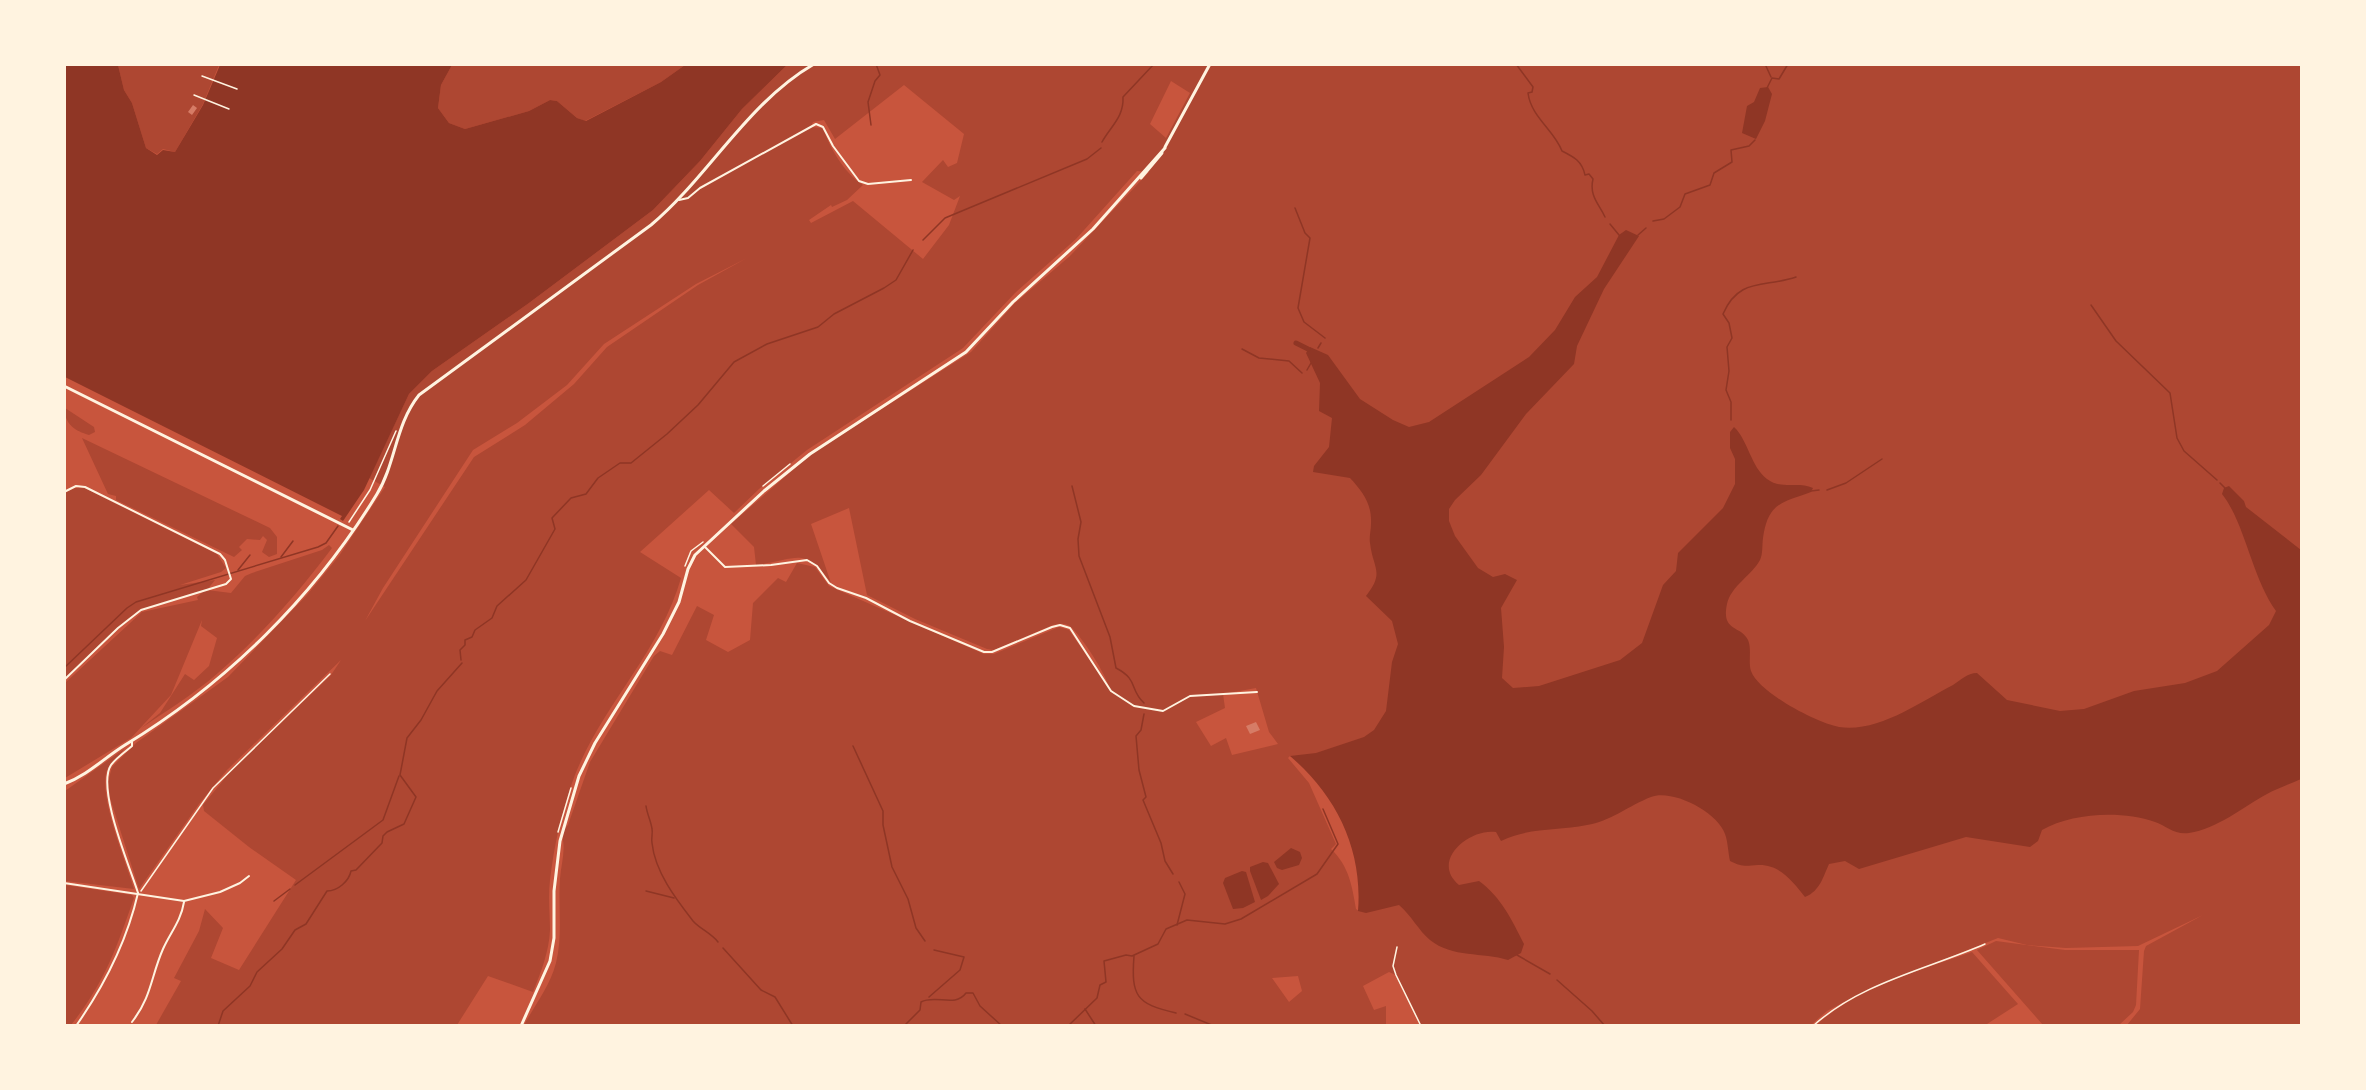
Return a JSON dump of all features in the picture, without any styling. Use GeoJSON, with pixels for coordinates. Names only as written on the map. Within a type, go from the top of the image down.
{"type":"FeatureCollection","features":[{"type":"Feature","properties":{"kind":"street"},"geometry":{"type":"LineString","coordinates":[[64,784],[92,770],[226,675],[300,598],[353,530],[384,481],[397,435],[419,395],[627,245],[679,200],[761,105],[789,80],[814,64]]}},
{"type":"Feature","properties":{"kind":"street"},"geometry":{"type":"LineString","coordinates":[[521,1026],[550,961],[554,938],[555,874],[560,842],[579,776],[595,743],[663,634],[679,602],[692,559],[764,491],[810,454],[966,352],[1013,302],[1079,243],[1165,148],[1210,64]]}},
{"type":"Feature","properties":{"kind":"street"},"geometry":{"type":"LineString","coordinates":[[679,200],[688,198],[700,188],[816,124],[823,127],[833,146],[859,181],[868,184],[911,180]]}},
{"type":"Feature","properties":{"kind":"street"},"geometry":{"type":"LineString","coordinates":[[64,386],[353,530]]}},
{"type":"Feature","properties":{"kind":"street"},"geometry":{"type":"LineString","coordinates":[[64,492],[74,487],[85,487],[220,554],[231,577],[226,584],[141,610],[118,628],[64,680]]}},
{"type":"Feature","properties":{"kind":"street"},"geometry":{"type":"LineString","coordinates":[[705,546],[725,567],[771,565],[807,560],[817,566],[829,583],[837,588],[866,598],[910,621],[984,652],[992,652],[1052,627],[1060,625],[1070,628],[1111,692],[1134,706],[1163,711],[1190,696],[1257,692]]}},
{"type":"Feature","properties":{"kind":"street"},"geometry":{"type":"LineString","coordinates":[[76,1026],[106,978],[138,893],[116,827],[107,785],[111,766],[132,746],[132,742]]}},
{"type":"Feature","properties":{"kind":"street"},"geometry":{"type":"LineString","coordinates":[[64,882],[184,901],[220,892],[249,876]]}},
{"type":"Feature","properties":{"kind":"street"},"geometry":{"type":"LineString","coordinates":[[132,1022],[152,989],[160,957],[179,920],[184,901]]}},
{"type":"Feature","properties":{"kind":"lane"},"geometry":{"type":"LineString","coordinates":[[1813,1026],[1828,1012],[1866,991],[1985,944]]}},
{"type":"Feature","properties":{"kind":"lane"},"geometry":{"type":"LineString","coordinates":[[1397,947],[1393,966],[1421,1026]]}},
{"type":"Feature","properties":{"kind":"path"},"geometry":{"type":"LineString","coordinates":[[202,76],[237,89]]}},
{"type":"Feature","properties":{"kind":"path"},"geometry":{"type":"LineString","coordinates":[[194,95],[229,109]]}},
{"type":"Feature","properties":{"kind":"path"},"geometry":{"type":"LineString","coordinates":[[759,489],[792,463]]}},
{"type":"Feature","properties":{"kind":"path"},"geometry":{"type":"LineString","coordinates":[[684,568],[692,552],[708,539]]}},
{"type":"Feature","properties":{"kind":"path"},"geometry":{"type":"LineString","coordinates":[[138,893],[143,890],[213,788],[330,674]]}},
{"type":"Feature","properties":{"kind":"path"},"geometry":{"type":"LineString","coordinates":[[556,840],[572,786]]}},
{"type":"Feature","properties":{"kind":"shaded area"},"geometry":{"type":"Polygon","coordinates":[[[64,65],[118,65],[124,90],[132,103],[146,148],[157,155],[163,150],[175,152],[203,105],[220,65],[452,65],[441,85],[438,108],[449,123],[465,129],[529,111],[550,100],[557,101],[577,118],[586,121],[661,82],[685,65],[787,65],[742,109],[700,161],[653,210],[529,303],[432,371],[409,394],[364,490],[343,521],[340,519],[342,516],[65,377],[64,65]]]}},
{"type":"Feature","properties":{"kind":"shaded area"},"geometry":{"type":"Polygon","coordinates":[[[118,65],[219,65],[203,104],[175,152],[163,149],[157,154],[146,148],[132,103],[124,90],[118,65]]]}},
{"type":"Feature","properties":{"kind":"shaded area"},"geometry":{"type":"Polygon","coordinates":[[[452,65],[685,65],[661,82],[585,121],[577,118],[557,101],[550,100],[529,111],[465,129],[449,123],[438,108],[441,85],[452,65]]]}},
{"type":"Feature","properties":{"kind":"shaded area"},"geometry":{"type":"Polygon","coordinates":[[[787,65],[2301,65],[2301,1025],[2127,1025],[2140,1009],[2146,946],[2203,915],[2138,946],[2066,948],[2027,945],[1998,938],[1867,990],[1827,1011],[1811,1025],[1421,1025],[1396,975],[1389,972],[1363,986],[1374,1010],[1386,1006],[1386,1025],[524,1025],[546,987],[556,963],[559,942],[560,879],[564,850],[561,833],[568,825],[590,762],[654,656],[660,651],[672,655],[697,606],[714,615],[706,640],[728,652],[750,640],[753,603],[778,578],[786,582],[797,563],[815,567],[829,586],[984,654],[994,654],[1059,627],[1069,630],[1109,688],[1104,674],[1087,647],[1066,624],[1053,625],[994,650],[987,649],[915,619],[867,595],[849,508],[811,524],[831,583],[814,563],[806,559],[791,558],[756,565],[754,547],[731,524],[811,454],[971,352],[1015,303],[1070,256],[1149,172],[1137,171],[1076,239],[1015,293],[963,348],[807,450],[759,489],[734,513],[709,490],[640,552],[681,578],[658,632],[597,731],[572,783],[561,819],[549,886],[548,946],[533,992],[488,976],[457,1025],[156,1025],[181,981],[174,978],[199,931],[205,909],[223,928],[211,958],[239,970],[296,880],[249,847],[204,811],[203,805],[230,772],[331,675],[341,660],[227,770],[199,804],[139,889],[110,798],[108,782],[112,767],[136,743],[228,677],[307,595],[339,556],[385,487],[369,478],[409,394],[432,371],[529,303],[653,210],[700,161],[742,109],[787,65]],[[1171,81],[1150,124],[1166,138],[1190,93],[1171,81]],[[904,85],[835,139],[824,120],[813,122],[811,127],[823,128],[838,160],[863,185],[847,200],[832,207],[831,205],[809,220],[811,223],[853,201],[923,259],[949,225],[960,196],[954,200],[922,182],[943,160],[948,167],[957,163],[964,134],[904,85]],[[747,258],[696,284],[604,344],[567,385],[517,423],[473,450],[383,588],[365,621],[474,457],[525,425],[574,384],[607,347],[698,285],[747,258]],[[1256,688],[1223,694],[1225,708],[1196,722],[1211,746],[1226,738],[1232,755],[1278,744],[1269,732],[1256,688]],[[1290,756],[1288,758],[1309,783],[1336,844],[1331,849],[1346,869],[1356,909],[1359,911],[1360,892],[1355,854],[1341,816],[1321,784],[1300,762],[1290,756]],[[1298,976],[1272,978],[1289,1002],[1302,991],[1298,976]]]}},
{"type":"Feature","properties":{"kind":"shaded area"},"geometry":{"type":"Polygon","coordinates":[[[1768,87],[1772,94],[1765,121],[1756,139],[1742,133],[1747,106],[1754,102],[1760,88],[1768,87]]]}},
{"type":"Feature","properties":{"kind":"shaded area"},"geometry":{"type":"Polygon","coordinates":[[[1626,230],[1639,236],[1604,289],[1577,346],[1574,364],[1526,414],[1481,475],[1449,509],[1449,521],[1455,536],[1478,568],[1493,577],[1505,574],[1517,580],[1501,608],[1504,647],[1502,678],[1513,688],[1539,686],[1620,660],[1642,643],[1663,585],[1676,571],[1678,553],[1723,508],[1735,484],[1735,459],[1730,448],[1730,432],[1734,427],[1743,439],[1757,468],[1767,479],[1778,484],[1813,488],[1811,492],[1784,502],[1772,511],[1765,526],[1760,560],[1729,598],[1727,619],[1729,624],[1745,635],[1748,640],[1751,671],[1756,680],[1790,706],[1817,720],[1839,727],[1854,728],[1884,721],[1973,673],[1977,673],[2007,700],[2060,711],[2084,709],[2134,691],[2185,683],[2217,671],[2269,625],[2276,611],[2261,583],[2237,520],[2222,494],[2224,488],[2229,486],[2244,501],[2246,507],[2301,550],[2301,779],[2271,792],[2220,822],[2199,831],[2179,833],[2155,822],[2127,816],[2082,817],[2054,824],[2042,830],[2038,841],[2030,847],[1966,837],[1859,869],[1845,861],[1829,864],[1818,887],[1805,897],[1785,875],[1773,867],[1744,866],[1730,861],[1725,834],[1713,818],[1682,799],[1660,795],[1643,800],[1595,823],[1522,833],[1501,841],[1496,832],[1485,832],[1475,835],[1457,848],[1451,857],[1449,866],[1451,876],[1459,885],[1479,881],[1487,887],[1505,910],[1524,944],[1521,953],[1508,960],[1448,950],[1439,946],[1426,936],[1399,905],[1366,913],[1358,911],[1356,866],[1343,825],[1321,788],[1290,756],[1316,753],[1364,737],[1374,730],[1386,711],[1392,662],[1398,644],[1392,621],[1366,596],[1375,581],[1376,570],[1371,552],[1371,517],[1366,499],[1350,478],[1313,472],[1314,466],[1329,447],[1332,418],[1319,411],[1320,383],[1306,353],[1310,347],[1328,355],[1360,399],[1393,420],[1409,427],[1429,422],[1529,357],[1555,330],[1575,297],[1597,277],[1619,235],[1626,230]]]}},
{"type":"Feature","properties":{"kind":"shaded area"},"geometry":{"type":"Polygon","coordinates":[[[65,408],[94,427],[95,432],[89,435],[75,429],[68,423],[65,408]]]}},
{"type":"Feature","properties":{"kind":"shaded area"},"geometry":{"type":"Polygon","coordinates":[[[82,438],[270,528],[277,537],[277,554],[269,557],[262,552],[267,540],[263,536],[260,540],[247,539],[239,547],[242,550],[234,557],[116,500],[116,496],[108,494],[82,438]]]}},
{"type":"Feature","properties":{"kind":"shaded area"},"geometry":{"type":"Polygon","coordinates":[[[74,488],[85,488],[217,554],[226,568],[221,572],[180,585],[215,580],[207,590],[231,593],[245,576],[322,550],[329,545],[332,548],[278,613],[234,659],[199,688],[140,729],[160,713],[185,674],[194,680],[209,666],[217,638],[201,626],[202,620],[171,695],[131,738],[65,778],[65,683],[142,612],[198,600],[197,597],[204,591],[149,607],[129,618],[65,680],[65,493],[74,488]]]}},
{"type":"Feature","properties":{"kind":"shaded area"},"geometry":{"type":"Polygon","coordinates":[[[124,749],[108,767],[105,781],[106,796],[134,889],[65,881],[65,791],[124,749]]]}},
{"type":"Feature","properties":{"kind":"shaded area"},"geometry":{"type":"Polygon","coordinates":[[[1291,848],[1300,852],[1302,858],[1299,865],[1282,870],[1277,868],[1274,862],[1291,848]]]}},
{"type":"Feature","properties":{"kind":"shaded area"},"geometry":{"type":"Polygon","coordinates":[[[1263,862],[1268,863],[1279,884],[1261,900],[1250,867],[1263,862]]]}},
{"type":"Feature","properties":{"kind":"shaded area"},"geometry":{"type":"Polygon","coordinates":[[[1242,871],[1246,872],[1255,902],[1243,908],[1233,909],[1223,883],[1225,878],[1242,871]]]}},
{"type":"Feature","properties":{"kind":"shaded area"},"geometry":{"type":"Polygon","coordinates":[[[65,885],[132,895],[134,898],[115,949],[93,994],[71,1025],[65,1026],[65,885]]]}},
{"type":"Feature","properties":{"kind":"shaded area"},"geometry":{"type":"Polygon","coordinates":[[[1996,941],[2065,950],[2139,950],[2136,1005],[2133,1012],[2119,1025],[2043,1025],[1977,950],[1996,941]]]}},
{"type":"Feature","properties":{"kind":"shaded area"},"geometry":{"type":"Polygon","coordinates":[[[1972,952],[2018,1004],[1988,1025],[1815,1026],[1832,1012],[1869,990],[1972,952]]]}},
{"type":"Feature","properties":{"kind":"building"},"geometry":{"type":"Polygon","coordinates":[[[193,105],[197,108],[192,115],[188,112],[193,105]]]}},
{"type":"Feature","properties":{"kind":"building"},"geometry":{"type":"Polygon","coordinates":[[[1256,722],[1260,730],[1250,734],[1246,726],[1256,722]]]}},
{"type":"Feature","properties":{"kind":"waterway"},"geometry":{"type":"LineString","coordinates":[[871,125],[868,102],[875,81],[880,75],[876,64]]}},
{"type":"Feature","properties":{"kind":"waterway"},"geometry":{"type":"LineString","coordinates":[[1102,142],[1119,116],[1123,97],[1154,64]]}},
{"type":"Feature","properties":{"kind":"waterway"},"geometry":{"type":"LineString","coordinates":[[1516,64],[1533,87],[1532,92],[1528,93],[1533,109],[1554,136],[1562,151],[1577,160],[1585,175],[1589,174],[1593,179],[1593,195],[1605,217]]}},
{"type":"Feature","properties":{"kind":"waterway"},"geometry":{"type":"LineString","coordinates":[[1765,64],[1771,77]]}},
{"type":"Feature","properties":{"kind":"waterway"},"geometry":{"type":"LineString","coordinates":[[1767,88],[1772,78],[1779,79],[1788,64]]}},
{"type":"Feature","properties":{"kind":"waterway"},"geometry":{"type":"LineString","coordinates":[[1653,221],[1664,219],[1680,207],[1685,194],[1710,185],[1714,173],[1732,162],[1731,150],[1749,146],[1755,140]]}},
{"type":"Feature","properties":{"kind":"waterway"},"geometry":{"type":"LineString","coordinates":[[923,240],[945,218],[1087,159],[1101,148]]}},
{"type":"Feature","properties":{"kind":"waterway"},"geometry":{"type":"LineString","coordinates":[[1295,208],[1305,233],[1310,238],[1298,308],[1304,322],[1325,338]]}},
{"type":"Feature","properties":{"kind":"waterway"},"geometry":{"type":"LineString","coordinates":[[1610,224],[1619,235]]}},
{"type":"Feature","properties":{"kind":"waterway"},"geometry":{"type":"LineString","coordinates":[[1638,235],[1646,228]]}},
{"type":"Feature","properties":{"kind":"waterway"},"geometry":{"type":"LineString","coordinates":[[461,660],[460,650],[465,645],[465,640],[472,637],[475,630],[492,618],[497,606],[526,580],[555,529],[552,518],[571,498],[586,494],[598,478],[620,463],[631,463],[667,434],[698,405],[734,362],[767,344],[818,327],[834,314],[884,288],[896,280],[913,250]]}},
{"type":"Feature","properties":{"kind":"waterway"},"geometry":{"type":"LineString","coordinates":[[1731,420],[1731,402],[1726,390],[1729,371],[1727,347],[1732,338],[1729,323],[1723,314],[1729,302],[1745,289],[1796,277]]}},
{"type":"Feature","properties":{"kind":"waterway"},"geometry":{"type":"LineString","coordinates":[[2091,305],[2116,341],[2170,393],[2177,438],[2184,451],[2217,480]]}},
{"type":"Feature","properties":{"kind":"waterway"},"geometry":{"type":"LineString","coordinates":[[1296,343],[1308,349]]}},
{"type":"Feature","properties":{"kind":"waterway"},"geometry":{"type":"LineString","coordinates":[[1318,348],[1321,343]]}},
{"type":"Feature","properties":{"kind":"waterway"},"geometry":{"type":"LineString","coordinates":[[1242,349],[1259,358],[1289,361],[1302,373]]}},
{"type":"Feature","properties":{"kind":"waterway"},"geometry":{"type":"LineString","coordinates":[[1307,370],[1311,363]]}},
{"type":"Feature","properties":{"kind":"waterway"},"geometry":{"type":"LineString","coordinates":[[1827,490],[1846,483],[1882,459]]}},
{"type":"Feature","properties":{"kind":"waterway"},"geometry":{"type":"LineString","coordinates":[[2220,483],[2226,489]]}},
{"type":"Feature","properties":{"kind":"waterway"},"geometry":{"type":"LineString","coordinates":[[1072,486],[1081,522],[1078,539],[1079,556],[1110,637],[1116,668],[1128,677],[1144,703]]}},
{"type":"Feature","properties":{"kind":"waterway"},"geometry":{"type":"LineString","coordinates":[[1811,491],[1819,490]]}},
{"type":"Feature","properties":{"kind":"waterway"},"geometry":{"type":"LineString","coordinates":[[64,668],[136,602],[318,547],[326,543],[338,526]]}},
{"type":"Feature","properties":{"kind":"waterway"},"geometry":{"type":"LineString","coordinates":[[281,557],[293,541]]}},
{"type":"Feature","properties":{"kind":"waterway"},"geometry":{"type":"LineString","coordinates":[[238,570],[250,555]]}},
{"type":"Feature","properties":{"kind":"waterway"},"geometry":{"type":"LineString","coordinates":[[218,1026],[223,1011],[250,986],[257,972],[282,949],[295,930],[306,924],[327,891],[342,885],[351,871],[356,870],[382,843],[383,836],[387,832],[404,824],[416,797],[400,775],[407,738],[421,720],[437,691],[462,663]]}},
{"type":"Feature","properties":{"kind":"waterway"},"geometry":{"type":"LineString","coordinates":[[1144,714],[1141,730],[1136,736],[1139,770],[1146,797],[1143,800],[1161,843],[1165,861],[1173,874]]}},
{"type":"Feature","properties":{"kind":"waterway"},"geometry":{"type":"LineString","coordinates":[[853,746],[883,811],[883,825],[892,867],[908,899],[916,928],[925,941]]}},
{"type":"Feature","properties":{"kind":"waterway"},"geometry":{"type":"LineString","coordinates":[[295,885],[383,820],[399,776]]}},
{"type":"Feature","properties":{"kind":"waterway"},"geometry":{"type":"LineString","coordinates":[[646,806],[652,829],[654,854],[662,875],[693,921],[718,942]]}},
{"type":"Feature","properties":{"kind":"waterway"},"geometry":{"type":"LineString","coordinates":[[1068,1026],[1097,998],[1100,985],[1106,982],[1104,961],[1126,955],[1132,956],[1158,944],[1166,929],[1187,920],[1225,924],[1241,919],[1317,874],[1338,844],[1323,809]]}},
{"type":"Feature","properties":{"kind":"waterway"},"geometry":{"type":"LineString","coordinates":[[1177,925],[1185,894],[1179,882]]}},
{"type":"Feature","properties":{"kind":"waterway"},"geometry":{"type":"LineString","coordinates":[[274,901],[290,889]]}},
{"type":"Feature","properties":{"kind":"waterway"},"geometry":{"type":"LineString","coordinates":[[646,891],[674,898]]}},
{"type":"Feature","properties":{"kind":"waterway"},"geometry":{"type":"LineString","coordinates":[[723,948],[761,990],[775,997],[793,1026]]}},
{"type":"Feature","properties":{"kind":"waterway"},"geometry":{"type":"LineString","coordinates":[[929,997],[960,970],[964,957],[934,950]]}},
{"type":"Feature","properties":{"kind":"waterway"},"geometry":{"type":"LineString","coordinates":[[1517,955],[1550,974]]}},
{"type":"Feature","properties":{"kind":"waterway"},"geometry":{"type":"LineString","coordinates":[[1134,956],[1134,981],[1139,996],[1152,1006],[1176,1013]]}},
{"type":"Feature","properties":{"kind":"waterway"},"geometry":{"type":"LineString","coordinates":[[1557,980],[1592,1011],[1605,1026]]}},
{"type":"Feature","properties":{"kind":"waterway"},"geometry":{"type":"LineString","coordinates":[[904,1026],[920,1010],[921,1002],[933,999],[956,1000],[966,993],[973,993],[980,1006],[1002,1026]]}},
{"type":"Feature","properties":{"kind":"waterway"},"geometry":{"type":"LineString","coordinates":[[1085,1009],[1096,1026]]}},
{"type":"Feature","properties":{"kind":"waterway"},"geometry":{"type":"LineString","coordinates":[[1185,1014],[1214,1026]]}}]}
